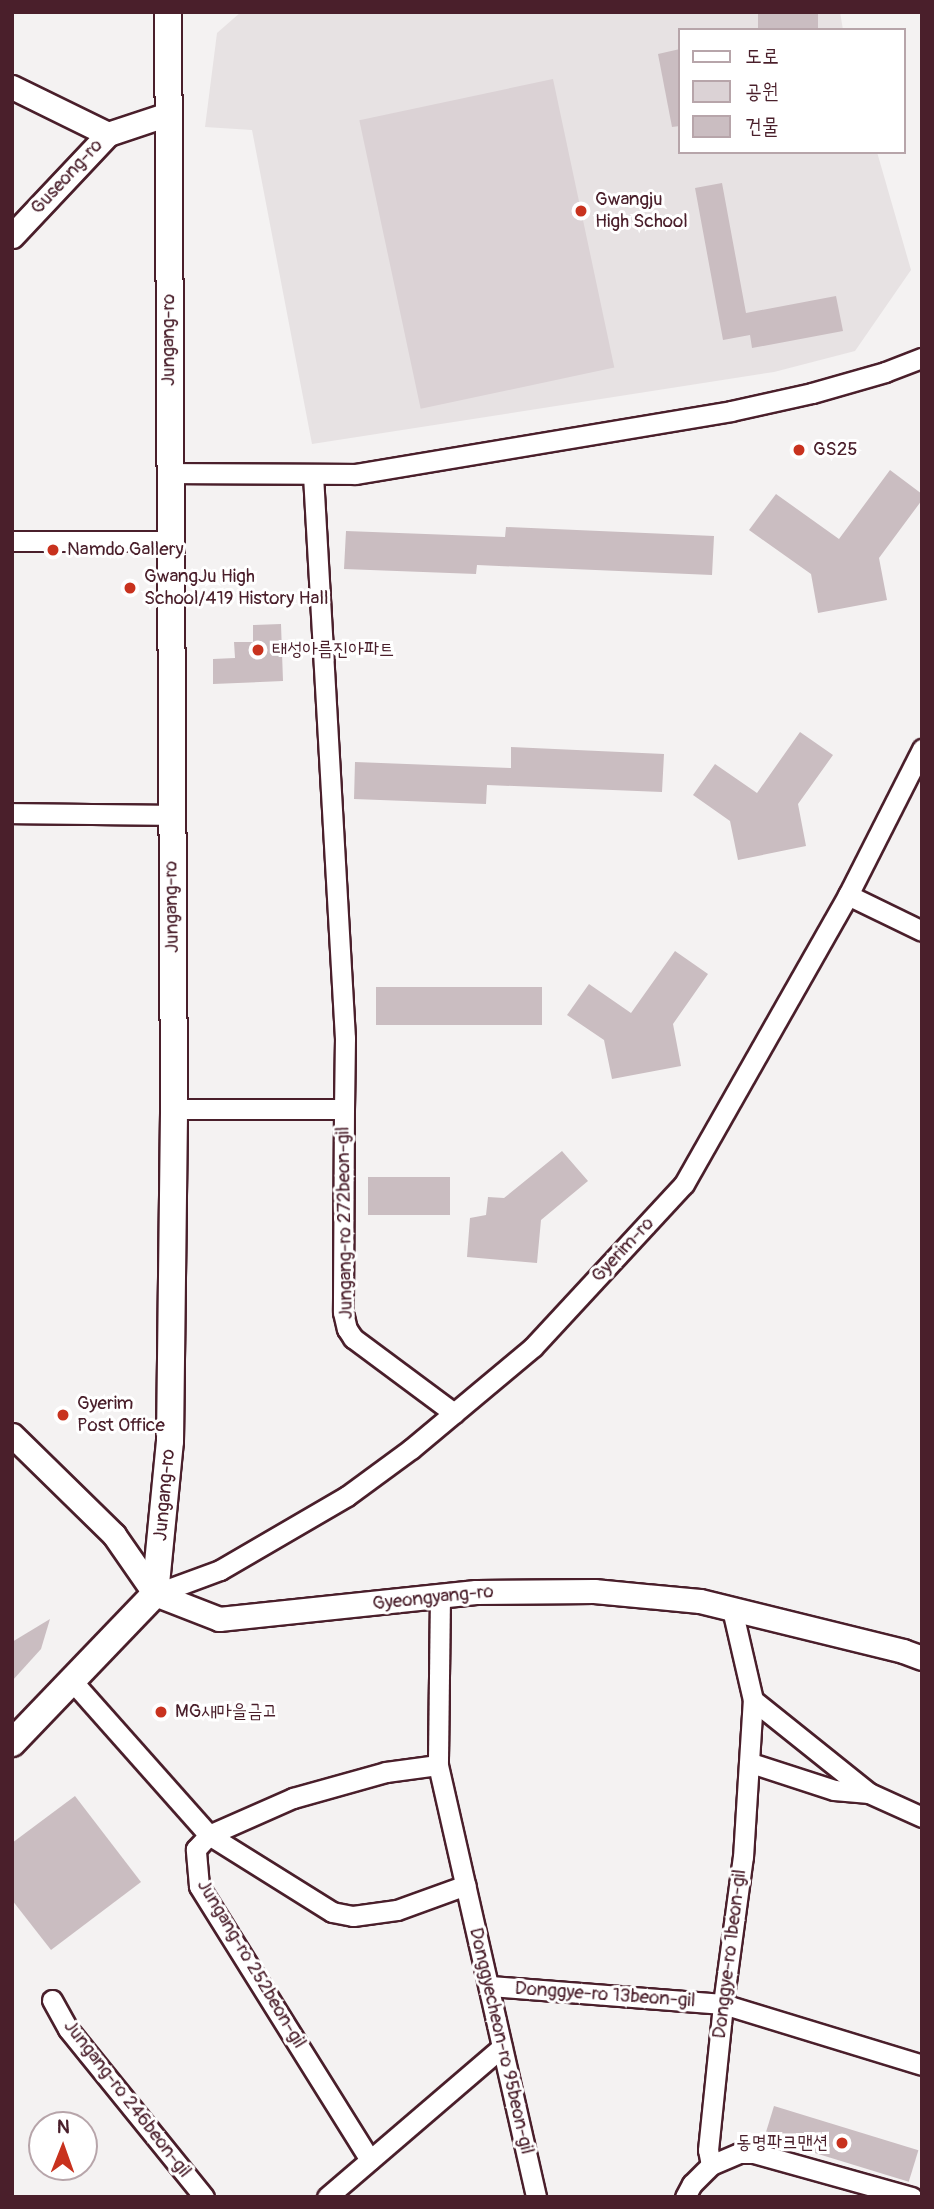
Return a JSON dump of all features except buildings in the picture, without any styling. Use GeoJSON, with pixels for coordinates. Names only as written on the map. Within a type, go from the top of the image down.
{"type":"FeatureCollection","features":[{"type":"Feature","properties":{"kind":"main road","name":"Jungang-ro"},"geometry":{"type":"LineString","coordinates":[[155,1594],[173,1396],[168,12]]}},
{"type":"Feature","properties":{"kind":"main road"},"geometry":{"type":"LineString","coordinates":[[12,1743],[155,1594]]}},
{"type":"Feature","properties":{"kind":"street"},"geometry":{"type":"LineString","coordinates":[[12,87],[108,134]]}},
{"type":"Feature","properties":{"kind":"street","name":"Guseong-ro"},"geometry":{"type":"LineString","coordinates":[[12,236],[108,134],[168,114]]}},
{"type":"Feature","properties":{"kind":"street"},"geometry":{"type":"LineString","coordinates":[[169,473],[355,474],[731,411],[824,389],[922,358]]}},
{"type":"Feature","properties":{"kind":"street"},"geometry":{"type":"LineString","coordinates":[[313,475],[345,1038],[344,1108]]}},
{"type":"Feature","properties":{"kind":"street"},"geometry":{"type":"LineString","coordinates":[[12,541],[169,541]]}},
{"type":"Feature","properties":{"kind":"street","name":"Gyerim-ro"},"geometry":{"type":"LineString","coordinates":[[155,1594],[220,1570],[347,1496],[454,1413],[533,1347],[684,1184],[848,895],[922,749]]}},
{"type":"Feature","properties":{"kind":"street"},"geometry":{"type":"LineString","coordinates":[[12,813],[171,815]]}},
{"type":"Feature","properties":{"kind":"street"},"geometry":{"type":"LineString","coordinates":[[848,895],[922,931]]}},
{"type":"Feature","properties":{"kind":"street","name":"Jungang-ro 272beon-gil"},"geometry":{"type":"LineString","coordinates":[[174,1109],[344,1108],[344,1321],[353,1338],[454,1413]]}},
{"type":"Feature","properties":{"kind":"street"},"geometry":{"type":"LineString","coordinates":[[12,1435],[114,1535],[155,1594]]}},
{"type":"Feature","properties":{"kind":"street","name":"Gyeongyang-ro"},"geometry":{"type":"LineString","coordinates":[[155,1594],[219,1619],[360,1606],[440,1595],[594,1591],[655,1595],[732,1609],[922,1658]]}},
{"type":"Feature","properties":{"kind":"street","name":"Donggyecheon-ro 95beon-gil"},"geometry":{"type":"LineString","coordinates":[[440,1595],[438,1765],[536,2197]]}},
{"type":"Feature","properties":{"kind":"street","name":"Donggye-ro 1beon-gil"},"geometry":{"type":"LineString","coordinates":[[711,2165],[708,2150],[723,2004],[743,1857],[751,1763],[753,1700],[732,1609]]}},
{"type":"Feature","properties":{"kind":"street"},"geometry":{"type":"LineString","coordinates":[[72,1682],[209,1835],[332,1912],[353,1916],[397,1910],[466,1885]]}},
{"type":"Feature","properties":{"kind":"street"},"geometry":{"type":"LineString","coordinates":[[753,1700],[869,1793],[922,1817]]}},
{"type":"Feature","properties":{"kind":"street"},"geometry":{"type":"LineString","coordinates":[[751,1763],[834,1790],[869,1793]]}},
{"type":"Feature","properties":{"kind":"street"},"geometry":{"type":"LineString","coordinates":[[209,1835],[293,1798],[344,1782],[438,1765]]}},
{"type":"Feature","properties":{"kind":"street","name":"Jungang-ro 252beon-gil"},"geometry":{"type":"LineString","coordinates":[[209,1835],[196,1849],[199,1886],[370,2160]]}},
{"type":"Feature","properties":{"kind":"street","name":"Donggye-ro 13beon-gil"},"geometry":{"type":"LineString","coordinates":[[490,1986],[723,2004],[922,2065]]}},
{"type":"Feature","properties":{"kind":"street","name":"Jungang-ro 246beon-gil"},"geometry":{"type":"LineString","coordinates":[[51,2000],[68,2029],[204,2197]]}},
{"type":"Feature","properties":{"kind":"street"},"geometry":{"type":"LineString","coordinates":[[327,2197],[502,2047]]}},
{"type":"Feature","properties":{"kind":"street"},"geometry":{"type":"LineString","coordinates":[[685,2197],[691,2184],[711,2165],[740,2152],[754,2153],[912,2197]]}},
{"type":"Feature","properties":{"kind":"shaded area","name":"Gwangju High School"},"geometry":{"type":"Polygon","coordinates":[[[241,12],[840,12],[843,28],[678,28],[678,154],[878,154],[911,270],[855,351],[774,372],[312,444],[252,130],[205,127],[217,33],[241,12]]]}},
{"type":"Feature","properties":{"kind":"green space"},"geometry":{"type":"Polygon","coordinates":[[[553,79],[614,368],[421,409],[359,120],[553,79]]]}},
{"type":"Feature","properties":{"kind":"place","name":"Gwangju High School"},"geometry":{"type":"Point","coordinates":[581,211]}},
{"type":"Feature","properties":{"kind":"place","name":"GS25"},"geometry":{"type":"Point","coordinates":[799,450]}},
{"type":"Feature","properties":{"kind":"place","name":"Namdo Gallery"},"geometry":{"type":"Point","coordinates":[53,550]}},
{"type":"Feature","properties":{"kind":"place","name":"GwangJu High School/419 History Hall"},"geometry":{"type":"Point","coordinates":[130,588]}},
{"type":"Feature","properties":{"kind":"place","name":"태성아름진아파트"},"geometry":{"type":"Point","coordinates":[258,650]}},
{"type":"Feature","properties":{"kind":"place","name":"Gyerim Post Office"},"geometry":{"type":"Point","coordinates":[63,1415]}},
{"type":"Feature","properties":{"kind":"place","name":"MG새마을금고"},"geometry":{"type":"Point","coordinates":[161,1712]}},
{"type":"Feature","properties":{"kind":"place","name":"동명파크맨션"},"geometry":{"type":"Point","coordinates":[842,2143]}}]}
